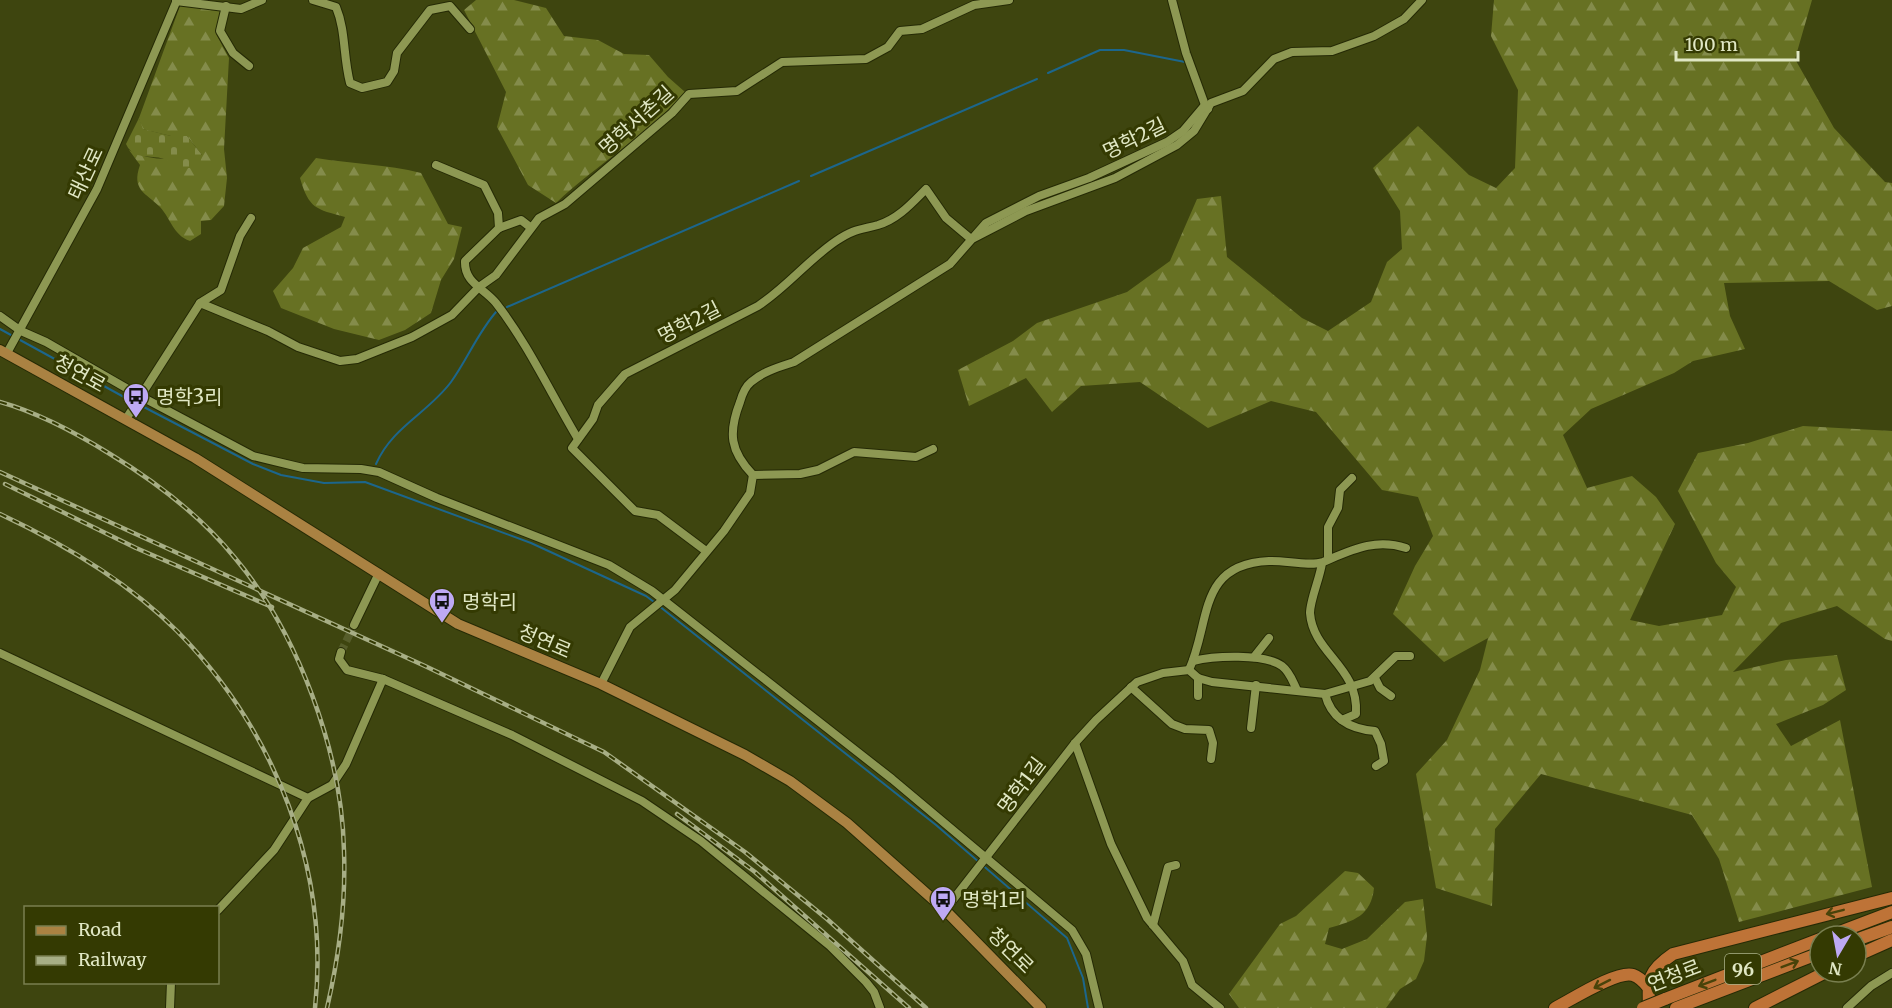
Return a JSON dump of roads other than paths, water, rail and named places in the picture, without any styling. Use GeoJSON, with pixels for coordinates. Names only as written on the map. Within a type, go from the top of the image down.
{"type":"FeatureCollection","features":[{"type":"Feature","properties":{"kind":"highway"},"geometry":{"type":"LineString","coordinates":[[1649,1008],[1650,974],[1658,964],[1673,954],[1892,898]]}},
{"type":"Feature","properties":{"kind":"highway"},"geometry":{"type":"LineString","coordinates":[[1860,924],[1892,912]]}},
{"type":"Feature","properties":{"kind":"highway"},"geometry":{"type":"LineString","coordinates":[[1868,936],[1892,927]]}},
{"type":"Feature","properties":{"kind":"highway"},"geometry":{"type":"LineString","coordinates":[[1868,951],[1892,940]]}},
{"type":"Feature","properties":{"kind":"highway","name":"연청로"},"geometry":{"type":"LineString","coordinates":[[1643,1008],[1808,944]]}},
{"type":"Feature","properties":{"kind":"highway","name":"연청로"},"geometry":{"type":"LineString","coordinates":[[1676,1008],[1808,957]]}},
{"type":"Feature","properties":{"kind":"highway"},"geometry":{"type":"LineString","coordinates":[[1555,1008],[1615,977],[1627,974],[1634,975],[1648,987]]}},
{"type":"Feature","properties":{"kind":"highway"},"geometry":{"type":"LineString","coordinates":[[1755,1008],[1808,981]]}},
{"type":"Feature","properties":{"kind":"main road","name":"청연로"},"geometry":{"type":"LineString","coordinates":[[6,350],[195,458],[458,624],[601,684],[746,755],[790,781],[847,823],[945,910],[1041,1008]]}},
{"type":"Feature","properties":{"kind":"street"},"geometry":{"type":"LineString","coordinates":[[176,1],[242,9],[262,0]]}},
{"type":"Feature","properties":{"kind":"street"},"geometry":{"type":"LineString","coordinates":[[313,0],[336,7],[344,25],[343,57],[350,83],[362,88],[387,82],[394,71],[398,53],[430,10],[450,6],[470,29]]}},
{"type":"Feature","properties":{"kind":"street","name":"명학서촌길"},"geometry":{"type":"LineString","coordinates":[[200,303],[268,331],[298,347],[340,361],[357,359],[426,330],[452,315],[479,287],[496,275],[539,218],[565,204],[587,183],[609,168],[672,114],[689,94],[737,91],[782,62],[866,59],[888,47],[900,31],[922,29],[975,6],[1009,0]]}},
{"type":"Feature","properties":{"kind":"street"},"geometry":{"type":"LineString","coordinates":[[1172,0],[1186,53],[1207,107]]}},
{"type":"Feature","properties":{"kind":"street","name":"명학2길"},"geometry":{"type":"LineString","coordinates":[[753,475],[740,462],[731,434],[735,416],[749,383],[772,369],[794,362],[925,281],[950,264],[986,223],[1167,142],[1183,131],[1211,103],[1243,90],[1274,59],[1292,52],[1332,51],[1374,36],[1397,24],[1422,0]]}},
{"type":"Feature","properties":{"kind":"street","name":"태산로"},"geometry":{"type":"LineString","coordinates":[[6,350],[21,331],[97,189],[176,1]]}},
{"type":"Feature","properties":{"kind":"street"},"geometry":{"type":"LineString","coordinates":[[226,6],[220,31],[233,53],[249,66]]}},
{"type":"Feature","properties":{"kind":"street"},"geometry":{"type":"LineString","coordinates":[[436,165],[484,185],[498,213],[500,228]]}},
{"type":"Feature","properties":{"kind":"street","name":"명학2길"},"geometry":{"type":"LineString","coordinates":[[578,439],[593,419],[597,405],[625,374],[759,306],[776,294],[793,275],[833,243],[856,229],[878,225],[901,213],[926,189],[946,218],[971,239]]}},
{"type":"Feature","properties":{"kind":"street"},"geometry":{"type":"LineString","coordinates":[[126,419],[200,303],[221,290],[240,236],[251,218]]}},
{"type":"Feature","properties":{"kind":"street"},"geometry":{"type":"LineString","coordinates":[[530,227],[521,220],[500,228],[465,261],[468,279],[496,303],[578,439],[572,448],[636,510],[658,515],[706,551]]}},
{"type":"Feature","properties":{"kind":"street"},"geometry":{"type":"LineString","coordinates":[[0,316],[21,331],[46,342],[140,396],[253,456],[303,468],[361,469],[379,472],[437,498],[609,565],[661,601],[892,779],[1072,930],[1086,954],[1099,1008]]}},
{"type":"Feature","properties":{"kind":"street"},"geometry":{"type":"LineString","coordinates":[[601,684],[630,627],[687,577],[750,493],[753,475],[800,474],[818,470],[854,452],[916,457],[933,449]]}},
{"type":"Feature","properties":{"kind":"street"},"geometry":{"type":"LineString","coordinates":[[1342,720],[1356,714],[1353,686],[1317,637],[1310,612],[1325,561],[1328,527],[1338,508],[1340,490],[1352,478]]}},
{"type":"Feature","properties":{"kind":"street"},"geometry":{"type":"LineString","coordinates":[[1406,548],[1394,544],[1370,544],[1325,561],[1248,562],[1216,584],[1207,605],[1189,670],[1198,678],[1324,694],[1375,678],[1396,656],[1410,656]]}},
{"type":"Feature","properties":{"kind":"street"},"geometry":{"type":"LineString","coordinates":[[354,625],[380,573]]}},
{"type":"Feature","properties":{"kind":"street"},"geometry":{"type":"LineString","coordinates":[[1254,657],[1269,638]]}},
{"type":"Feature","properties":{"kind":"street"},"geometry":{"type":"LineString","coordinates":[[341,652],[339,658],[347,670],[383,679],[561,758],[642,801],[741,871],[838,954],[874,992],[880,1008]]}},
{"type":"Feature","properties":{"kind":"street"},"geometry":{"type":"LineString","coordinates":[[0,653],[308,798]]}},
{"type":"Feature","properties":{"kind":"street"},"geometry":{"type":"LineString","coordinates":[[1193,661],[1254,657],[1281,665],[1289,673],[1297,690]]}},
{"type":"Feature","properties":{"kind":"street","name":"명학1길"},"geometry":{"type":"LineString","coordinates":[[945,910],[1075,743],[1131,687],[1137,682],[1163,673],[1189,670]]}},
{"type":"Feature","properties":{"kind":"street"},"geometry":{"type":"LineString","coordinates":[[1198,678],[1198,696]]}},
{"type":"Feature","properties":{"kind":"street"},"geometry":{"type":"LineString","coordinates":[[1375,678],[1380,688],[1391,696]]}},
{"type":"Feature","properties":{"kind":"street"},"geometry":{"type":"LineString","coordinates":[[219,909],[274,850],[308,798],[333,785],[346,764],[383,679]]}},
{"type":"Feature","properties":{"kind":"street"},"geometry":{"type":"LineString","coordinates":[[1251,728],[1256,685]]}},
{"type":"Feature","properties":{"kind":"street"},"geometry":{"type":"LineString","coordinates":[[1131,687],[1172,724],[1185,729],[1209,730],[1213,743],[1211,759]]}},
{"type":"Feature","properties":{"kind":"street"},"geometry":{"type":"LineString","coordinates":[[1324,694],[1328,708],[1342,720],[1359,730],[1375,731],[1381,744],[1384,761],[1376,766]]}},
{"type":"Feature","properties":{"kind":"street"},"geometry":{"type":"LineString","coordinates":[[1075,743],[1111,844],[1153,925],[1183,961],[1192,985],[1221,1008]]}},
{"type":"Feature","properties":{"kind":"street"},"geometry":{"type":"LineString","coordinates":[[1153,925],[1168,867],[1176,865]]}},
{"type":"Feature","properties":{"kind":"street"},"geometry":{"type":"LineString","coordinates":[[1850,1007],[1892,973]]}},
{"type":"Feature","properties":{"kind":"street"},"geometry":{"type":"LineString","coordinates":[[170,1008],[171,984]]}},
{"type":"Feature","properties":{"kind":"waterway"},"geometry":{"type":"LineString","coordinates":[[1048,73],[1100,50],[1124,50],[1185,62]]}},
{"type":"Feature","properties":{"kind":"waterway"},"geometry":{"type":"LineString","coordinates":[[811,176],[1037,79]]}},
{"type":"Feature","properties":{"kind":"waterway"},"geometry":{"type":"LineString","coordinates":[[507,307],[799,181]]}},
{"type":"Feature","properties":{"kind":"waterway"},"geometry":{"type":"LineString","coordinates":[[376,464],[391,440],[432,403],[451,382],[496,312]]}},
{"type":"Feature","properties":{"kind":"waterway"},"geometry":{"type":"LineString","coordinates":[[0,329],[133,402]]}},
{"type":"Feature","properties":{"kind":"waterway"},"geometry":{"type":"LineString","coordinates":[[138,404],[253,464],[281,475],[324,483],[365,482],[531,543],[646,596],[654,602]]}},
{"type":"Feature","properties":{"kind":"waterway"},"geometry":{"type":"LineString","coordinates":[[659,606],[936,825],[1067,938],[1083,978],[1088,1008]]}},
{"type":"Feature","properties":{"kind":"tunnel"},"geometry":{"type":"LineString","coordinates":[[341,652],[354,625]]}},
{"type":"Feature","properties":{"kind":"railway"},"geometry":{"type":"LineString","coordinates":[[0,402],[57,424],[161,488],[193,514],[222,543],[258,588],[278,622],[297,658],[325,735],[335,774],[341,813],[344,851],[343,910],[327,1008]]}},
{"type":"Feature","properties":{"kind":"railway"},"geometry":{"type":"LineString","coordinates":[[0,472],[425,666],[604,752],[745,852],[827,919],[926,1008]]}},
{"type":"Feature","properties":{"kind":"railway"},"geometry":{"type":"LineString","coordinates":[[5,484],[136,548],[272,607]]}},
{"type":"Feature","properties":{"kind":"railway"},"geometry":{"type":"LineString","coordinates":[[0,514],[94,565],[158,613],[212,670],[242,712],[268,757],[288,805],[304,854],[314,905],[317,956],[315,1008]]}},
{"type":"Feature","properties":{"kind":"railway"},"geometry":{"type":"LineString","coordinates":[[677,814],[755,872],[909,1008]]}},
{"type":"Feature","properties":{"kind":"place","name":"명학3리"},"geometry":{"type":"Point","coordinates":[136,419]}},
{"type":"Feature","properties":{"kind":"place","name":"명학리"},"geometry":{"type":"Point","coordinates":[442,624]}},
{"type":"Feature","properties":{"kind":"place","name":"명학1리"},"geometry":{"type":"Point","coordinates":[943,922]}}]}
